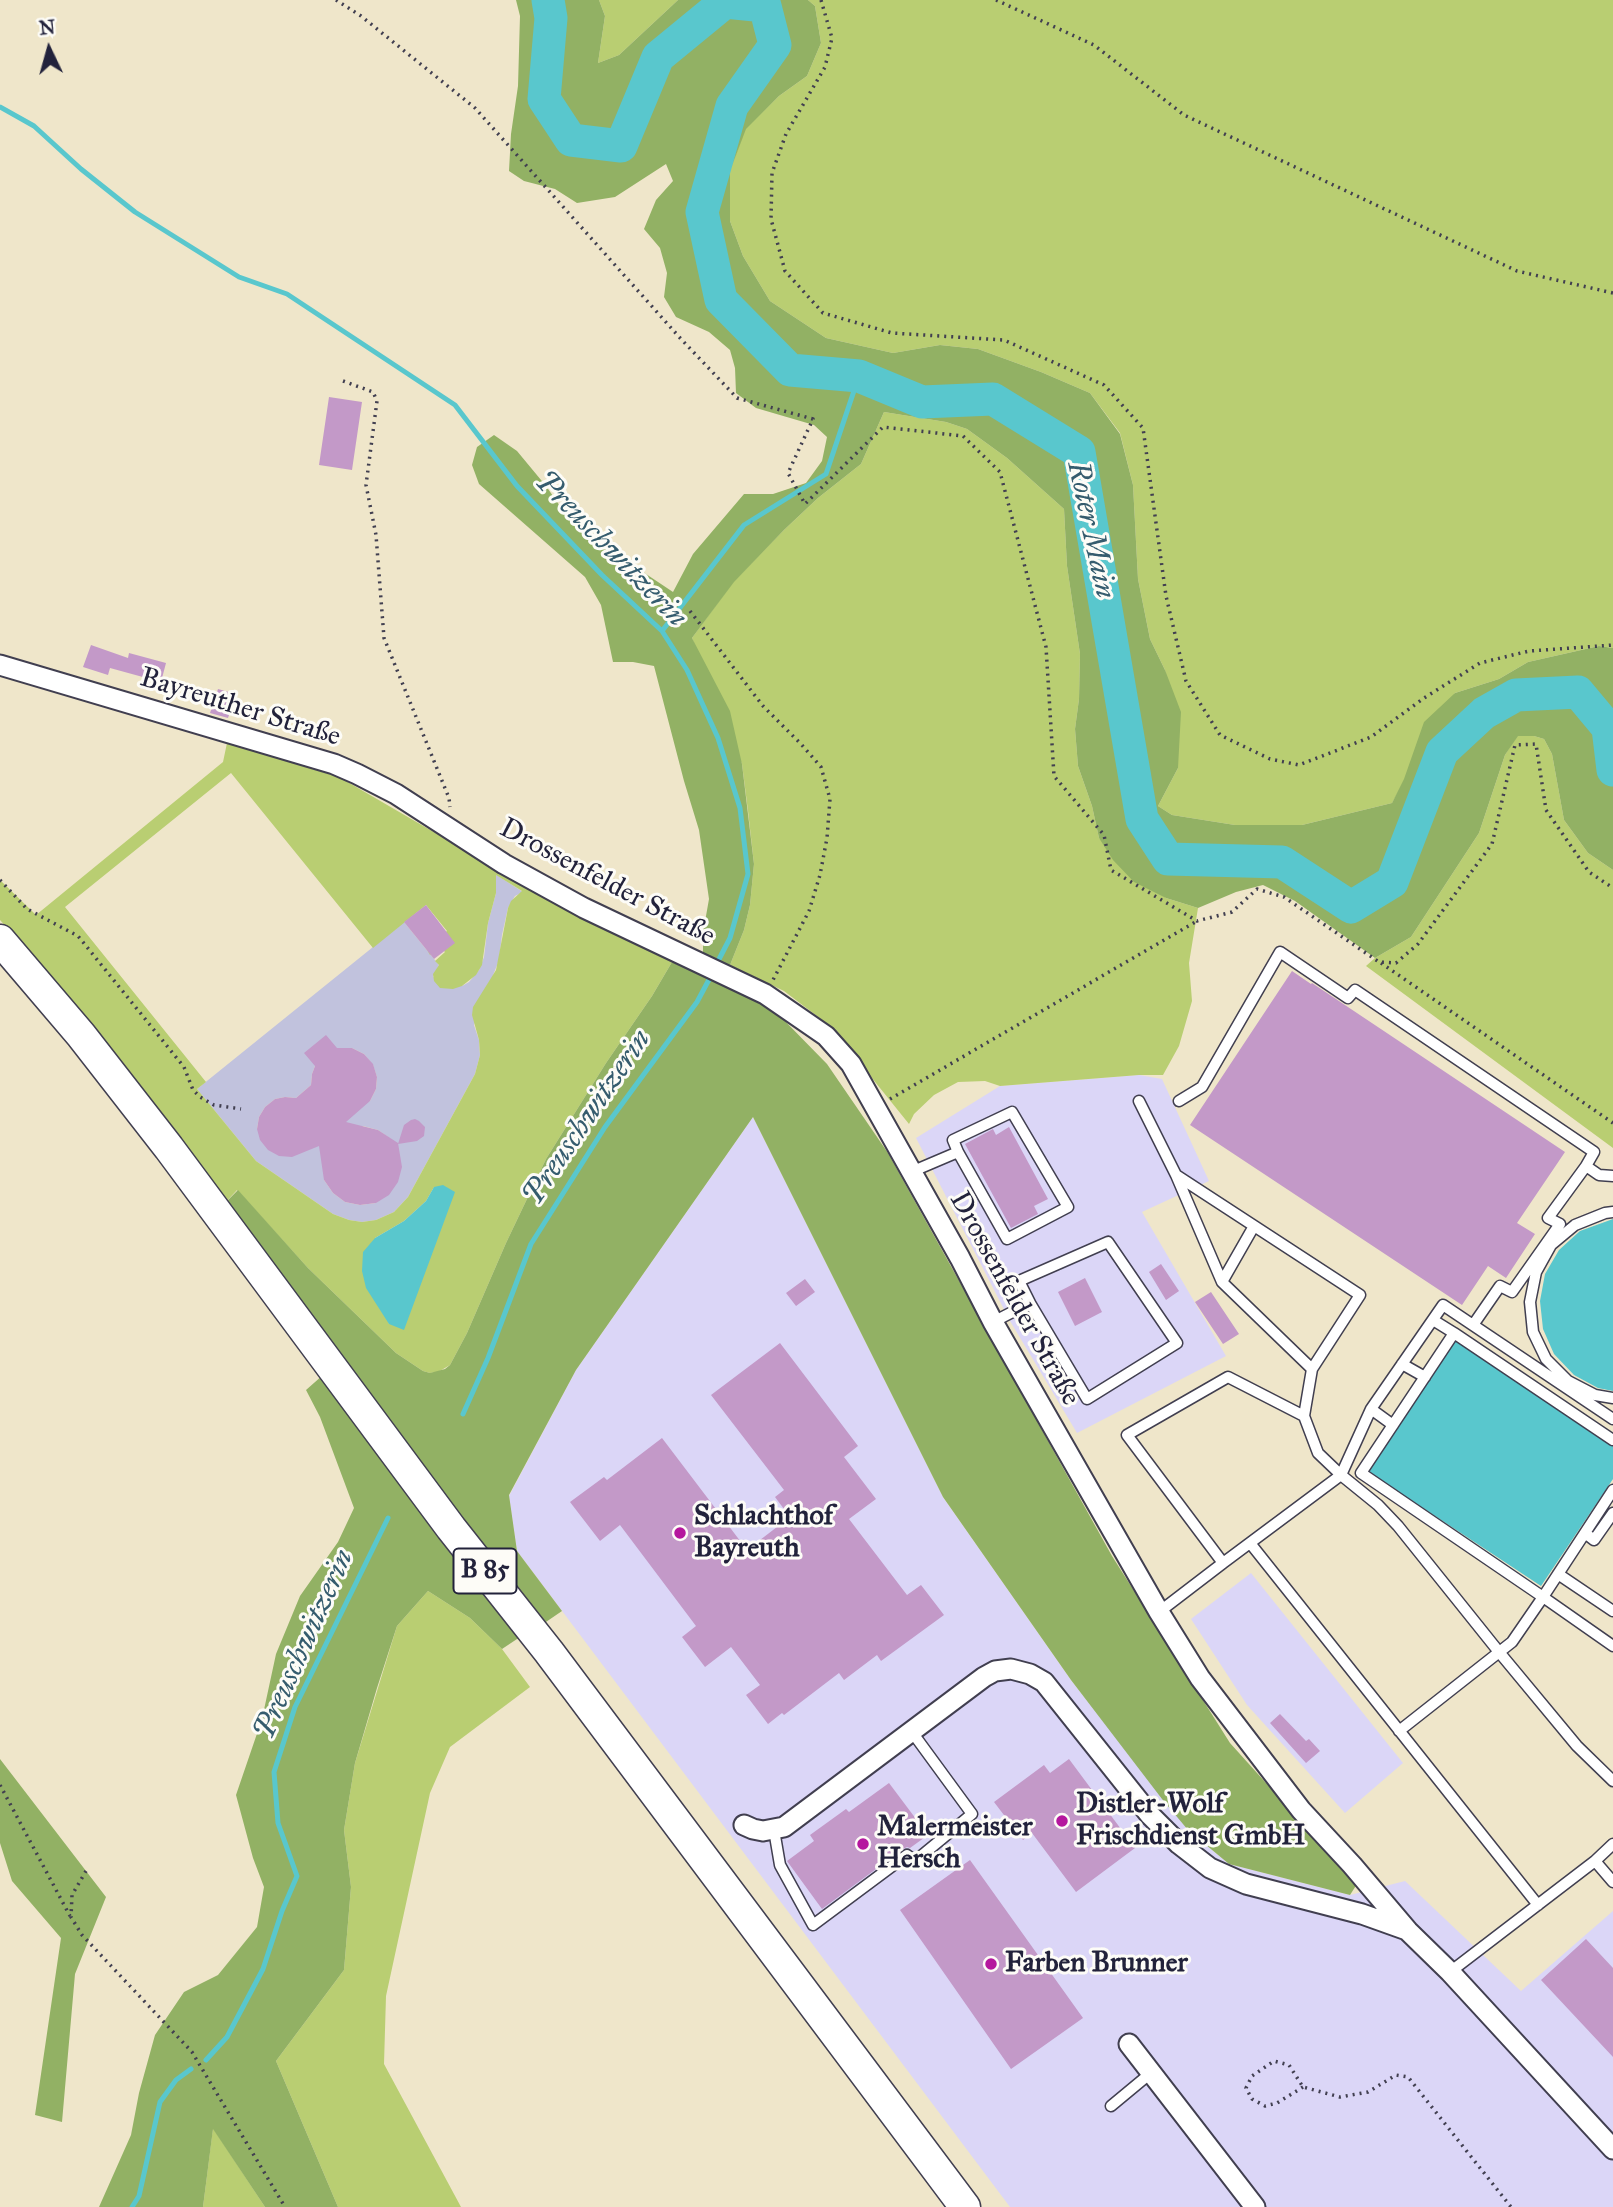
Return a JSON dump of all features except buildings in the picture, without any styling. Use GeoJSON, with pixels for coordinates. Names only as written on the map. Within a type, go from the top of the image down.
{"type":"FeatureCollection","features":[{"type":"Feature","properties":{"kind":"main road","name":"B 85"},"geometry":{"type":"LineString","coordinates":[[0,940],[81,1035],[169,1148],[451,1528],[549,1652],[965,2207]]}},
{"type":"Feature","properties":{"kind":"street","name":"Bayreuther Straße"},"geometry":{"type":"LineString","coordinates":[[0,665],[334,764],[396,794],[453,830]]}},
{"type":"Feature","properties":{"kind":"street","name":"Drossenfelder Straße"},"geometry":{"type":"LineString","coordinates":[[453,830],[504,864],[584,908],[760,991],[826,1036],[851,1064],[993,1322],[1159,1612],[1200,1678],[1301,1810],[1408,1931],[1450,1972],[1613,2149]]}},
{"type":"Feature","properties":{"kind":"street","name":"Drossenfelder Straße"},"geometry":{"type":"LineString","coordinates":[[774,1830],[784,1827],[984,1677],[995,1671],[1011,1669],[1030,1674],[1044,1682],[1150,1815],[1210,1868],[1246,1884],[1363,1913],[1408,1931]]}},
{"type":"Feature","properties":{"kind":"street"},"geometry":{"type":"LineString","coordinates":[[744,1825],[753,1829],[774,1830]]}},
{"type":"Feature","properties":{"kind":"street"},"geometry":{"type":"LineString","coordinates":[[1129,2045],[1255,2207]]}},
{"type":"Feature","properties":{"kind":"lane"},"geometry":{"type":"LineString","coordinates":[[1179,1101],[1202,1087],[1280,951],[1348,998],[1355,990],[1594,1152],[1548,1218],[1560,1224],[1536,1272],[1530,1301],[1533,1332],[1546,1359],[1566,1383],[1613,1419]]}},
{"type":"Feature","properties":{"kind":"lane"},"geometry":{"type":"LineString","coordinates":[[1139,1101],[1222,1282],[1312,1368]]}},
{"type":"Feature","properties":{"kind":"lane"},"geometry":{"type":"LineString","coordinates":[[1012,1112],[1068,1207],[1007,1239],[958,1152],[953,1140],[1012,1112]]}},
{"type":"Feature","properties":{"kind":"lane"},"geometry":{"type":"LineString","coordinates":[[911,1172],[958,1152]]}},
{"type":"Feature","properties":{"kind":"lane"},"geometry":{"type":"LineString","coordinates":[[1586,1166],[1599,1175],[1613,1176]]}},
{"type":"Feature","properties":{"kind":"lane"},"geometry":{"type":"LineString","coordinates":[[1175,1175],[1360,1295],[1312,1368],[1304,1416],[1318,1453],[1398,1526],[1577,1746],[1613,1781]]}},
{"type":"Feature","properties":{"kind":"lane"},"geometry":{"type":"LineString","coordinates":[[1473,1325],[1500,1286],[1512,1293],[1549,1244],[1575,1225],[1613,1212]]}},
{"type":"Feature","properties":{"kind":"lane"},"geometry":{"type":"LineString","coordinates":[[1222,1282],[1254,1226]]}},
{"type":"Feature","properties":{"kind":"lane"},"geometry":{"type":"LineString","coordinates":[[1108,1242],[1177,1343],[1087,1399],[1030,1303],[1019,1282],[1108,1242]]}},
{"type":"Feature","properties":{"kind":"lane"},"geometry":{"type":"LineString","coordinates":[[993,1322],[1030,1303]]}},
{"type":"Feature","properties":{"kind":"lane"},"geometry":{"type":"LineString","coordinates":[[1159,1612],[1341,1475],[1371,1409],[1443,1305],[1551,1378],[1595,1395],[1613,1398]]}},
{"type":"Feature","properties":{"kind":"lane"},"geometry":{"type":"LineString","coordinates":[[1433,1320],[1613,1440]]}},
{"type":"Feature","properties":{"kind":"lane"},"geometry":{"type":"LineString","coordinates":[[1454,1333],[1361,1473],[1613,1646]]}},
{"type":"Feature","properties":{"kind":"lane"},"geometry":{"type":"LineString","coordinates":[[1402,1364],[1425,1377]]}},
{"type":"Feature","properties":{"kind":"lane"},"geometry":{"type":"LineString","coordinates":[[1223,1563],[1127,1434],[1228,1377],[1304,1416]]}},
{"type":"Feature","properties":{"kind":"lane"},"geometry":{"type":"LineString","coordinates":[[1542,1392],[1551,1378]]}},
{"type":"Feature","properties":{"kind":"lane"},"geometry":{"type":"LineString","coordinates":[[1371,1409],[1393,1425]]}},
{"type":"Feature","properties":{"kind":"lane"},"geometry":{"type":"LineString","coordinates":[[1399,1731],[1512,1642],[1613,1490]]}},
{"type":"Feature","properties":{"kind":"lane"},"geometry":{"type":"LineString","coordinates":[[1585,1533],[1594,1540],[1613,1513]]}},
{"type":"Feature","properties":{"kind":"lane"},"geometry":{"type":"LineString","coordinates":[[1250,1543],[1538,1905]]}},
{"type":"Feature","properties":{"kind":"lane"},"geometry":{"type":"LineString","coordinates":[[1558,1574],[1613,1611]]}},
{"type":"Feature","properties":{"kind":"lane"},"geometry":{"type":"LineString","coordinates":[[774,1830],[780,1865],[813,1925],[907,1855],[915,1861],[972,1814],[912,1731]]}},
{"type":"Feature","properties":{"kind":"lane"},"geometry":{"type":"LineString","coordinates":[[1450,1972],[1595,1861],[1613,1844]]}},
{"type":"Feature","properties":{"kind":"lane"},"geometry":{"type":"LineString","coordinates":[[1595,1861],[1613,1882]]}},
{"type":"Feature","properties":{"kind":"lane"},"geometry":{"type":"LineString","coordinates":[[1111,2106],[1152,2072]]}},
{"type":"Feature","properties":{"kind":"path"},"geometry":{"type":"LineString","coordinates":[[336,0],[361,16],[475,108],[737,398],[813,419],[788,473],[805,504],[883,427],[963,436],[1000,472],[1046,648],[1054,776],[1104,835],[1111,870],[1197,921]]}},
{"type":"Feature","properties":{"kind":"path"},"geometry":{"type":"LineString","coordinates":[[821,0],[832,38],[825,67],[786,135],[772,173],[771,219],[785,271],[823,313],[892,333],[1004,340],[1104,385],[1143,428],[1166,596],[1186,681],[1220,735],[1270,759],[1299,765],[1371,737],[1424,698],[1480,663],[1529,651],[1613,645]]}},
{"type":"Feature","properties":{"kind":"path"},"geometry":{"type":"LineString","coordinates":[[996,0],[1094,45],[1184,115],[1517,271],[1613,293]]}},
{"type":"Feature","properties":{"kind":"path"},"geometry":{"type":"LineString","coordinates":[[343,381],[373,392],[377,401],[366,485],[376,535],[384,638],[449,798],[453,830]]}},
{"type":"Feature","properties":{"kind":"path"},"geometry":{"type":"LineString","coordinates":[[690,611],[762,706],[821,767],[830,799],[827,838],[809,911],[760,991]]}},
{"type":"Feature","properties":{"kind":"path"},"geometry":{"type":"LineString","coordinates":[[1379,962],[1396,963],[1418,944],[1492,844],[1515,745],[1536,744],[1546,810],[1589,872],[1613,888]]}},
{"type":"Feature","properties":{"kind":"path"},"geometry":{"type":"LineString","coordinates":[[0,880],[27,909],[78,936],[184,1067],[193,1090],[200,1097],[214,1105],[241,1109]]}},
{"type":"Feature","properties":{"kind":"path"},"geometry":{"type":"LineString","coordinates":[[875,1108],[1197,921],[1232,912],[1257,889],[1284,897],[1613,1123]]}},
{"type":"Feature","properties":{"kind":"path"},"geometry":{"type":"LineString","coordinates":[[0,1786],[82,1935],[192,2052],[285,2207]]}},
{"type":"Feature","properties":{"kind":"path"},"geometry":{"type":"LineString","coordinates":[[71,1917],[72,1895],[86,1871]]}},
{"type":"Feature","properties":{"kind":"path"},"geometry":{"type":"LineString","coordinates":[[1303,2087],[1277,2103],[1265,2106],[1252,2099],[1246,2088],[1252,2076],[1274,2061],[1289,2065],[1303,2087],[1340,2097],[1368,2091],[1396,2075],[1408,2077],[1511,2207]]}},
{"type":"Feature","properties":{"kind":"shaded area"},"geometry":{"type":"Polygon","coordinates":[[[495,874],[523,892],[515,896],[508,908],[499,960],[474,1025],[480,1055],[475,1074],[408,1197],[394,1212],[376,1220],[362,1222],[333,1214],[256,1161],[197,1089],[404,922],[439,965],[433,977],[462,986],[469,982],[479,970],[484,957],[488,923],[496,893],[495,874]],[[352,1048],[316,1063],[311,1085],[296,1098],[275,1099],[265,1107],[259,1117],[257,1129],[370,1101],[376,1089],[377,1077],[373,1065],[364,1054],[352,1048]],[[363,1126],[348,1129],[324,1180],[333,1193],[345,1202],[360,1205],[376,1203],[391,1139],[378,1130],[363,1126]]]}},
{"type":"Feature","properties":{"kind":"shaded area"},"geometry":{"type":"Polygon","coordinates":[[[1139,1075],[1162,1079],[1209,1181],[1142,1212],[1226,1356],[1077,1433],[1010,1321],[916,1138],[1000,1086],[1139,1075]]]}},
{"type":"Feature","properties":{"kind":"shaded area"},"geometry":{"type":"Polygon","coordinates":[[[753,1117],[943,1497],[1071,1680],[1188,1830],[1229,1864],[1350,1895],[1405,1881],[1521,1991],[1613,1911],[1613,2207],[1010,2207],[517,1551],[509,1496],[576,1370],[753,1117]]]}},
{"type":"Feature","properties":{"kind":"shaded area"},"geometry":{"type":"Polygon","coordinates":[[[1251,1573],[1403,1763],[1345,1813],[1247,1705],[1191,1619],[1251,1573]]]}},
{"type":"Feature","properties":{"kind":"green space"},"geometry":{"type":"Polygon","coordinates":[[[516,0],[599,0],[605,16],[598,63],[619,55],[678,0],[808,0],[815,6],[821,43],[807,76],[779,96],[746,129],[730,171],[730,221],[743,256],[770,301],[826,338],[893,353],[940,345],[978,349],[1090,393],[1120,434],[1133,485],[1138,579],[1150,639],[1181,712],[1178,768],[1158,806],[1172,815],[1235,825],[1302,825],[1392,803],[1404,779],[1424,722],[1455,693],[1499,679],[1528,662],[1599,646],[1613,648],[1613,870],[1588,853],[1564,820],[1552,754],[1544,739],[1518,736],[1505,755],[1479,833],[1411,937],[1375,958],[1295,901],[1263,885],[1236,892],[1198,908],[1166,898],[1134,882],[1113,860],[1099,838],[1092,806],[1078,766],[1075,729],[1080,654],[1067,566],[1064,509],[1007,458],[967,429],[946,422],[884,412],[861,464],[818,498],[784,530],[734,582],[692,638],[730,711],[742,764],[754,864],[750,905],[744,930],[730,965],[703,954],[703,933],[709,899],[699,830],[654,666],[613,662],[601,605],[585,577],[479,484],[472,465],[477,447],[494,435],[517,451],[569,519],[597,535],[637,568],[673,592],[693,554],[744,494],[773,494],[806,483],[822,461],[827,437],[814,425],[756,408],[736,393],[735,368],[730,350],[709,332],[676,317],[664,297],[667,273],[660,248],[644,229],[656,200],[673,181],[666,164],[615,197],[577,203],[555,189],[524,181],[509,171],[518,86],[520,16],[516,0]]]}},
{"type":"Feature","properties":{"kind":"green space"},"geometry":{"type":"Polygon","coordinates":[[[599,0],[678,0],[619,55],[598,63],[605,16],[599,0]]]}},
{"type":"Feature","properties":{"kind":"green space"},"geometry":{"type":"Polygon","coordinates":[[[808,0],[1613,0],[1613,648],[1599,646],[1528,662],[1499,679],[1455,693],[1392,803],[1302,825],[1235,825],[1172,815],[1158,806],[1178,768],[1165,670],[1150,639],[1138,579],[1133,485],[1120,433],[1090,393],[978,349],[940,345],[893,353],[826,338],[770,301],[743,256],[730,221],[730,171],[745,129],[779,96],[807,76],[821,43],[815,6],[808,0]]]}},
{"type":"Feature","properties":{"kind":"green space"},"geometry":{"type":"Polygon","coordinates":[[[884,412],[946,422],[967,429],[1007,458],[1064,509],[1067,566],[1080,654],[1075,729],[1078,766],[1092,806],[1099,838],[1166,898],[1198,908],[1189,963],[1192,1001],[1179,1046],[1163,1075],[1000,1086],[985,1081],[958,1082],[934,1095],[914,1114],[909,1124],[830,1026],[784,991],[730,965],[744,930],[750,905],[754,864],[748,811],[742,764],[692,638],[733,582],[818,498],[861,464],[884,412]]]}},
{"type":"Feature","properties":{"kind":"green space"},"geometry":{"type":"Polygon","coordinates":[[[1517,736],[1544,739],[1552,754],[1564,820],[1588,853],[1613,870],[1613,1148],[1366,966],[1411,937],[1479,833],[1505,755],[1517,736]]]}},
{"type":"Feature","properties":{"kind":"green space"},"geometry":{"type":"Polygon","coordinates":[[[227,743],[339,777],[537,892],[672,962],[546,1159],[467,1333],[450,1365],[438,1372],[423,1371],[396,1353],[308,1268],[237,1190],[225,1203],[28,951],[0,920],[0,880],[36,915],[223,762],[227,743]],[[231,773],[65,907],[206,1082],[197,1089],[256,1161],[333,1214],[362,1222],[376,1220],[394,1212],[408,1197],[475,1074],[480,1055],[472,1015],[473,1007],[496,970],[508,908],[511,901],[522,891],[496,875],[496,893],[488,923],[482,965],[476,975],[462,986],[453,989],[440,988],[434,981],[433,974],[439,965],[435,961],[445,952],[440,947],[430,955],[426,948],[447,931],[426,905],[373,948],[231,773]],[[434,1187],[426,1201],[404,1221],[375,1238],[389,1324],[434,1187]]]}},
{"type":"Feature","properties":{"kind":"green space"},"geometry":{"type":"Polygon","coordinates":[[[672,962],[749,997],[781,1017],[827,1064],[888,1153],[1112,1556],[1230,1743],[1357,1884],[1350,1895],[1229,1864],[1188,1830],[1162,1799],[1071,1680],[943,1497],[753,1117],[576,1370],[509,1495],[517,1551],[562,1611],[543,1624],[225,1203],[238,1190],[308,1268],[396,1353],[423,1371],[430,1373],[445,1369],[450,1365],[467,1333],[546,1159],[672,962]]]}},
{"type":"Feature","properties":{"kind":"green space"},"geometry":{"type":"Polygon","coordinates":[[[323,1375],[520,1637],[502,1649],[470,1618],[428,1591],[397,1626],[377,1688],[355,1763],[344,1830],[351,1887],[344,1970],[276,2061],[338,2207],[265,2207],[213,2129],[203,2207],[99,2207],[131,2135],[155,2035],[184,1992],[218,1975],[257,1927],[264,1887],[236,1795],[262,1719],[276,1654],[300,1596],[338,1542],[354,1508],[320,1417],[306,1390],[323,1375]]]}},
{"type":"Feature","properties":{"kind":"green space"},"geometry":{"type":"Polygon","coordinates":[[[428,1591],[470,1618],[502,1649],[530,1687],[450,1747],[430,1793],[386,1996],[384,2064],[461,2207],[338,2207],[276,2061],[344,1970],[351,1887],[344,1830],[355,1763],[397,1626],[428,1591]]]}},
{"type":"Feature","properties":{"kind":"green space"},"geometry":{"type":"Polygon","coordinates":[[[0,1759],[106,1897],[75,1974],[62,2122],[35,2115],[61,1938],[12,1881],[0,1843],[0,1759]]]}},
{"type":"Feature","properties":{"kind":"green space"},"geometry":{"type":"Polygon","coordinates":[[[213,2128],[265,2207],[203,2207],[213,2128]]]}},
{"type":"Feature","properties":{"kind":"water"},"geometry":{"type":"Polygon","coordinates":[[[443,1185],[455,1192],[404,1330],[389,1324],[366,1288],[362,1271],[363,1252],[375,1238],[404,1221],[426,1201],[434,1187],[443,1185]]]}},
{"type":"Feature","properties":{"kind":"water"},"geometry":{"type":"Polygon","coordinates":[[[1613,1219],[1613,1391],[1598,1388],[1574,1375],[1554,1354],[1543,1329],[1540,1301],[1545,1274],[1559,1250],[1580,1231],[1613,1219]]]}},
{"type":"Feature","properties":{"kind":"water"},"geometry":{"type":"Polygon","coordinates":[[[1454,1339],[1613,1444],[1613,1479],[1541,1586],[1367,1471],[1454,1339]]]}},
{"type":"Feature","properties":{"kind":"waterway","name":"Roter Main"},"geometry":{"type":"LineString","coordinates":[[548,0],[551,18],[544,99],[571,140],[621,146],[658,57],[725,2],[765,6],[775,45],[732,106],[702,212],[721,300],[790,370],[859,376],[922,402],[993,399],[1079,452],[1142,819],[1168,859],[1282,862],[1351,907],[1392,882],[1442,752],[1484,713],[1516,695],[1578,692],[1608,728],[1613,770]]}},
{"type":"Feature","properties":{"kind":"waterway","name":"Preuschwitzerin"},"geometry":{"type":"LineString","coordinates":[[0,107],[34,126],[81,169],[135,212],[239,277],[287,294],[455,405],[517,486],[602,575],[662,631],[687,670],[718,738],[740,808],[748,874],[730,938],[716,965]]}},
{"type":"Feature","properties":{"kind":"waterway"},"geometry":{"type":"LineString","coordinates":[[662,631],[744,525],[826,474],[859,376]]}},
{"type":"Feature","properties":{"kind":"waterway","name":"Preuschwitzerin"},"geometry":{"type":"LineString","coordinates":[[463,1414],[488,1358],[531,1244],[605,1127],[697,1002],[712,974]]}},
{"type":"Feature","properties":{"kind":"waterway","name":"Preuschwitzerin"},"geometry":{"type":"LineString","coordinates":[[206,2060],[227,2037],[263,1969],[297,1876],[278,1823],[274,1772],[295,1707],[388,1518]]}},
{"type":"Feature","properties":{"kind":"waterway","name":"Preuschwitzerin"},"geometry":{"type":"LineString","coordinates":[[132,2207],[139,2196],[160,2102],[176,2080],[191,2069]]}},
{"type":"Feature","properties":{"kind":"place","name":"Schlachthof Bayreuth"},"geometry":{"type":"Point","coordinates":[680,1533]}},
{"type":"Feature","properties":{"kind":"place","name":"Distler-Wolf Frischdienst GmbH"},"geometry":{"type":"Point","coordinates":[1062,1821]}},
{"type":"Feature","properties":{"kind":"place","name":"Malermeister Hersch"},"geometry":{"type":"Point","coordinates":[863,1844]}},
{"type":"Feature","properties":{"kind":"place","name":"Farben Brunner"},"geometry":{"type":"Point","coordinates":[991,1964]}}]}
